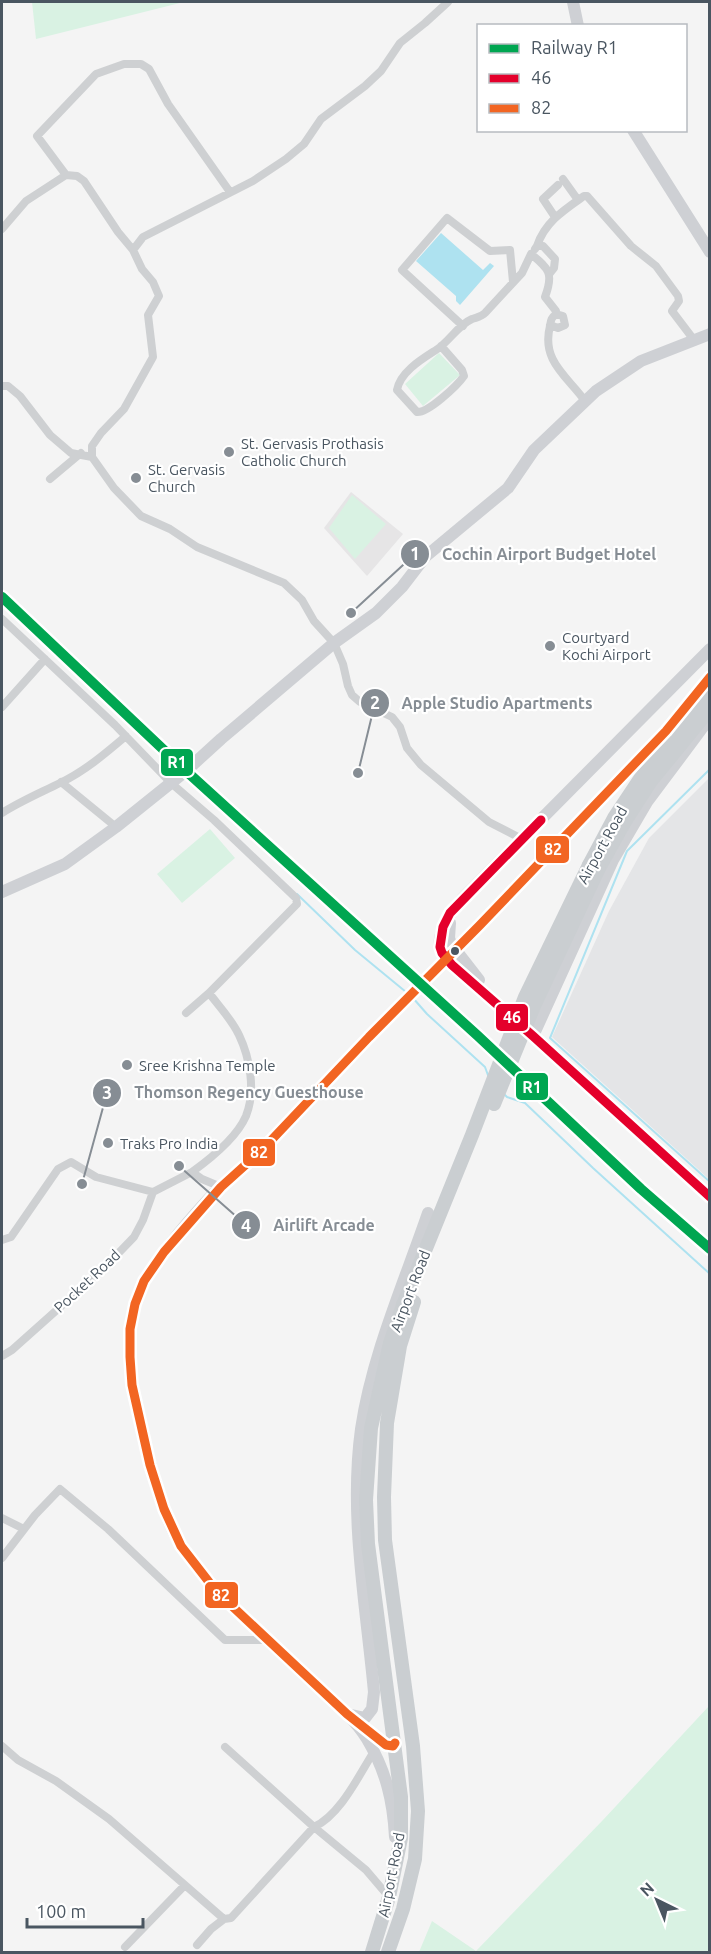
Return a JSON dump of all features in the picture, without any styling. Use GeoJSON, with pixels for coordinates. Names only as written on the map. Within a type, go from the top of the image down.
{"type":"FeatureCollection","features":[{"type":"Feature","properties":{"kind":"main road","name":"Airport Road"},"geometry":{"type":"LineString","coordinates":[[372,1953],[389,1897],[401,1827],[401,1797],[368,1544],[366,1500],[371,1428],[390,1343],[534,1006],[599,868],[651,781],[707,706]]}},
{"type":"Feature","properties":{"kind":"main road","name":"Airport Road"},"geometry":{"type":"LineString","coordinates":[[388,1953],[403,1909],[412,1869],[418,1811],[413,1746],[385,1540],[384,1497],[387,1423],[408,1304]]}},
{"type":"Feature","properties":{"kind":"street"},"geometry":{"type":"LineString","coordinates":[[133,250],[143,237],[278,165],[304,144],[321,118],[381,71],[400,43],[448,2]]}},
{"type":"Feature","properties":{"kind":"street"},"geometry":{"type":"LineString","coordinates":[[573,2],[578,24]]}},
{"type":"Feature","properties":{"kind":"street"},"geometry":{"type":"LineString","coordinates":[[66,175],[37,136],[96,74],[124,64],[141,64],[149,69],[168,104],[230,192]]}},
{"type":"Feature","properties":{"kind":"street"},"geometry":{"type":"LineString","coordinates":[[634,132],[710,252]]}},
{"type":"Feature","properties":{"kind":"street"},"geometry":{"type":"LineString","coordinates":[[2,229],[26,201],[66,175],[77,176],[84,181],[118,232],[133,250],[159,296],[148,315],[153,357],[124,409],[92,446],[50,479]]}},
{"type":"Feature","properties":{"kind":"street"},"geometry":{"type":"LineString","coordinates":[[555,216],[543,199],[560,182],[578,200]]}},
{"type":"Feature","properties":{"kind":"street"},"geometry":{"type":"LineString","coordinates":[[441,346],[462,369],[464,376],[424,412],[417,412],[397,390],[400,380],[471,319],[483,315],[522,273],[537,246],[542,231],[555,216],[587,196],[632,246],[656,266],[680,298],[672,311],[693,340]]}},
{"type":"Feature","properties":{"kind":"street"},"geometry":{"type":"LineString","coordinates":[[463,326],[402,270],[447,218],[490,251],[510,250],[513,282]]}},
{"type":"Feature","properties":{"kind":"street"},"geometry":{"type":"LineString","coordinates":[[537,246],[543,246],[555,259],[554,268],[550,273]]}},
{"type":"Feature","properties":{"kind":"street"},"geometry":{"type":"LineString","coordinates":[[531,254],[550,273],[551,278],[545,297],[556,314],[563,316],[565,325],[558,328],[550,325]]}},
{"type":"Feature","properties":{"kind":"street"},"geometry":{"type":"LineString","coordinates":[[556,314],[552,318],[547,336],[551,358],[585,401]]}},
{"type":"Feature","properties":{"kind":"street"},"geometry":{"type":"LineString","coordinates":[[2,892],[65,864],[116,827],[171,783],[334,643],[376,613],[402,587],[425,557],[508,488],[534,450],[585,401],[610,381],[641,361],[710,334]]}},
{"type":"Feature","properties":{"kind":"street"},"geometry":{"type":"LineString","coordinates":[[2,386],[8,386],[20,396],[50,435],[71,453],[92,457]]}},
{"type":"Feature","properties":{"kind":"street"},"geometry":{"type":"LineString","coordinates":[[92,446],[92,457],[114,488],[141,516],[170,529],[197,548],[284,583],[302,600],[314,621],[334,643],[352,695],[360,702],[396,721],[407,748],[429,772],[489,822],[522,839]]}},
{"type":"Feature","properties":{"kind":"street"},"geometry":{"type":"LineString","coordinates":[[2,619],[126,736],[171,783],[214,820],[296,898],[297,902],[209,993],[186,1013]]}},
{"type":"Feature","properties":{"kind":"street"},"geometry":{"type":"LineString","coordinates":[[538,1023],[505,1003],[452,965],[442,953],[440,947],[444,927],[450,913],[710,649]]}},
{"type":"Feature","properties":{"kind":"street"},"geometry":{"type":"LineString","coordinates":[[2,707],[45,659]]}},
{"type":"Feature","properties":{"kind":"street"},"geometry":{"type":"LineString","coordinates":[[395,1743],[393,1746],[386,1745],[347,1714],[209,1582],[181,1545],[164,1509],[150,1465],[132,1385],[130,1329],[135,1304],[144,1281],[164,1252],[221,1186],[262,1150],[480,925],[666,731],[710,677]]}},
{"type":"Feature","properties":{"kind":"street"},"geometry":{"type":"LineString","coordinates":[[533,1036],[613,860],[707,706]]}},
{"type":"Feature","properties":{"kind":"street"},"geometry":{"type":"LineString","coordinates":[[2,813],[96,761],[126,736]]}},
{"type":"Feature","properties":{"kind":"street"},"geometry":{"type":"LineString","coordinates":[[61,782],[116,827]]}},
{"type":"Feature","properties":{"kind":"street"},"geometry":{"type":"LineString","coordinates":[[450,913],[449,938],[451,944],[473,979],[710,1197]]}},
{"type":"Feature","properties":{"kind":"street"},"geometry":{"type":"LineString","coordinates":[[2,1240],[11,1238],[58,1169],[71,1162],[96,1177],[153,1192],[192,1172],[210,1159],[232,1135],[246,1116],[251,1090],[249,1063],[239,1034],[209,993]]}},
{"type":"Feature","properties":{"kind":"street"},"geometry":{"type":"LineString","coordinates":[[192,1172],[202,1179],[221,1186]]}},
{"type":"Feature","properties":{"kind":"street","name":"Pocket Road"},"geometry":{"type":"LineString","coordinates":[[2,1356],[12,1350],[134,1238],[144,1220],[153,1192]]}},
{"type":"Feature","properties":{"kind":"street"},"geometry":{"type":"LineString","coordinates":[[347,1714],[365,1718],[372,1709],[374,1692],[357,1532],[361,1429],[374,1367],[428,1212]]}},
{"type":"Feature","properties":{"kind":"street"},"geometry":{"type":"LineString","coordinates":[[2,1558],[60,1488],[108,1529],[225,1640],[268,1640]]}},
{"type":"Feature","properties":{"kind":"street"},"geometry":{"type":"LineString","coordinates":[[2,1518],[24,1529]]}},
{"type":"Feature","properties":{"kind":"street"},"geometry":{"type":"LineString","coordinates":[[347,1714],[367,1740],[380,1763],[401,1827],[417,1830]]}},
{"type":"Feature","properties":{"kind":"street"},"geometry":{"type":"LineString","coordinates":[[2,1746],[18,1760],[56,1781],[108,1819],[224,1919]]}},
{"type":"Feature","properties":{"kind":"street"},"geometry":{"type":"LineString","coordinates":[[225,1747],[366,1870],[389,1897]]}},
{"type":"Feature","properties":{"kind":"street"},"geometry":{"type":"LineString","coordinates":[[197,1945],[211,1929],[224,1919],[231,1918],[314,1827],[326,1821],[359,1779],[363,1767],[373,1753]]}},
{"type":"Feature","properties":{"kind":"street"},"geometry":{"type":"LineString","coordinates":[[394,1808],[396,1863]]}},
{"type":"Feature","properties":{"kind":"street"},"geometry":{"type":"LineString","coordinates":[[125,1947],[185,1885]]}},
{"type":"Feature","properties":{"kind":"shaded area"},"geometry":{"type":"Polygon","coordinates":[[[351,492],[403,534],[367,576],[324,528],[351,492]]]}},
{"type":"Feature","properties":{"kind":"shaded area"},"geometry":{"type":"Polygon","coordinates":[[[709,778],[709,1179],[552,1037],[609,911],[649,838],[709,778]]]}},
{"type":"Feature","properties":{"kind":"green space"},"geometry":{"type":"Polygon","coordinates":[[[32,2],[184,2],[36,39],[32,2]]]}},
{"type":"Feature","properties":{"kind":"green space"},"geometry":{"type":"Polygon","coordinates":[[[439,353],[460,375],[423,406],[405,384],[439,353]]]}},
{"type":"Feature","properties":{"kind":"green space"},"geometry":{"type":"Polygon","coordinates":[[[352,495],[386,524],[355,559],[329,528],[352,495]]]}},
{"type":"Feature","properties":{"kind":"green space"},"geometry":{"type":"Polygon","coordinates":[[[210,829],[235,858],[182,903],[157,874],[210,829]]]}},
{"type":"Feature","properties":{"kind":"green space"},"geometry":{"type":"Polygon","coordinates":[[[709,1706],[709,1952],[419,1952],[432,1921],[476,1951],[709,1706]]]}},
{"type":"Feature","properties":{"kind":"water"},"geometry":{"type":"Polygon","coordinates":[[[441,233],[483,270],[490,263],[494,266],[460,305],[456,301],[456,296],[416,261],[441,233]]]}},
{"type":"Feature","properties":{"kind":"waterway"},"geometry":{"type":"LineString","coordinates":[[710,769],[627,851],[550,1038],[710,1182]]}},
{"type":"Feature","properties":{"kind":"waterway"},"geometry":{"type":"LineString","coordinates":[[297,894],[355,950],[406,992]]}},
{"type":"Feature","properties":{"kind":"waterway"},"geometry":{"type":"LineString","coordinates":[[413,998],[427,1014],[485,1067],[489,1078]]}},
{"type":"Feature","properties":{"kind":"waterway"},"geometry":{"type":"LineString","coordinates":[[503,1093],[507,1097],[525,1103],[710,1274]]}},
{"type":"Feature","properties":{"kind":"rail line","name":"R1"},"geometry":{"type":"LineString","coordinates":[[2,597],[185,770],[478,1036],[641,1189],[710,1249]]}},
{"type":"Feature","properties":{"kind":"transit line","name":"82"},"geometry":{"type":"LineString","coordinates":[[395,1743],[393,1746],[386,1745],[347,1714],[233,1607],[209,1582],[181,1546],[164,1509],[150,1465],[132,1385],[130,1329],[135,1304],[144,1281],[164,1252],[221,1187],[262,1150],[480,925],[666,731],[710,677]]}},
{"type":"Feature","properties":{"kind":"transit line","name":"46"},"geometry":{"type":"LineString","coordinates":[[541,820],[450,913],[443,927],[440,947],[442,953],[452,965],[710,1197]]}},
{"type":"Feature","properties":{"kind":"place","name":"St. Gervasis Prothasis Catholic Church"},"geometry":{"type":"Point","coordinates":[229,452]}},
{"type":"Feature","properties":{"kind":"place","name":"St. Gervasis Church"},"geometry":{"type":"Point","coordinates":[136,478]}},
{"type":"Feature","properties":{"kind":"place","name":"Cochin Airport Budget Hotel"},"geometry":{"type":"Point","coordinates":[351,613]}},
{"type":"Feature","properties":{"kind":"place","name":"Courtyard Kochi Airport"},"geometry":{"type":"Point","coordinates":[550,646]}},
{"type":"Feature","properties":{"kind":"place","name":"Apple Studio Apartments"},"geometry":{"type":"Point","coordinates":[358,773]}},
{"type":"Feature","properties":{"kind":"place","name":"Sree Krishna Temple"},"geometry":{"type":"Point","coordinates":[127,1065]}},
{"type":"Feature","properties":{"kind":"place","name":"Traks Pro India"},"geometry":{"type":"Point","coordinates":[108,1143]}},
{"type":"Feature","properties":{"kind":"place","name":"Airlift Arcade"},"geometry":{"type":"Point","coordinates":[179,1166]}},
{"type":"Feature","properties":{"kind":"place","name":"Thomson Regency Guesthouse"},"geometry":{"type":"Point","coordinates":[82,1184]}}]}
